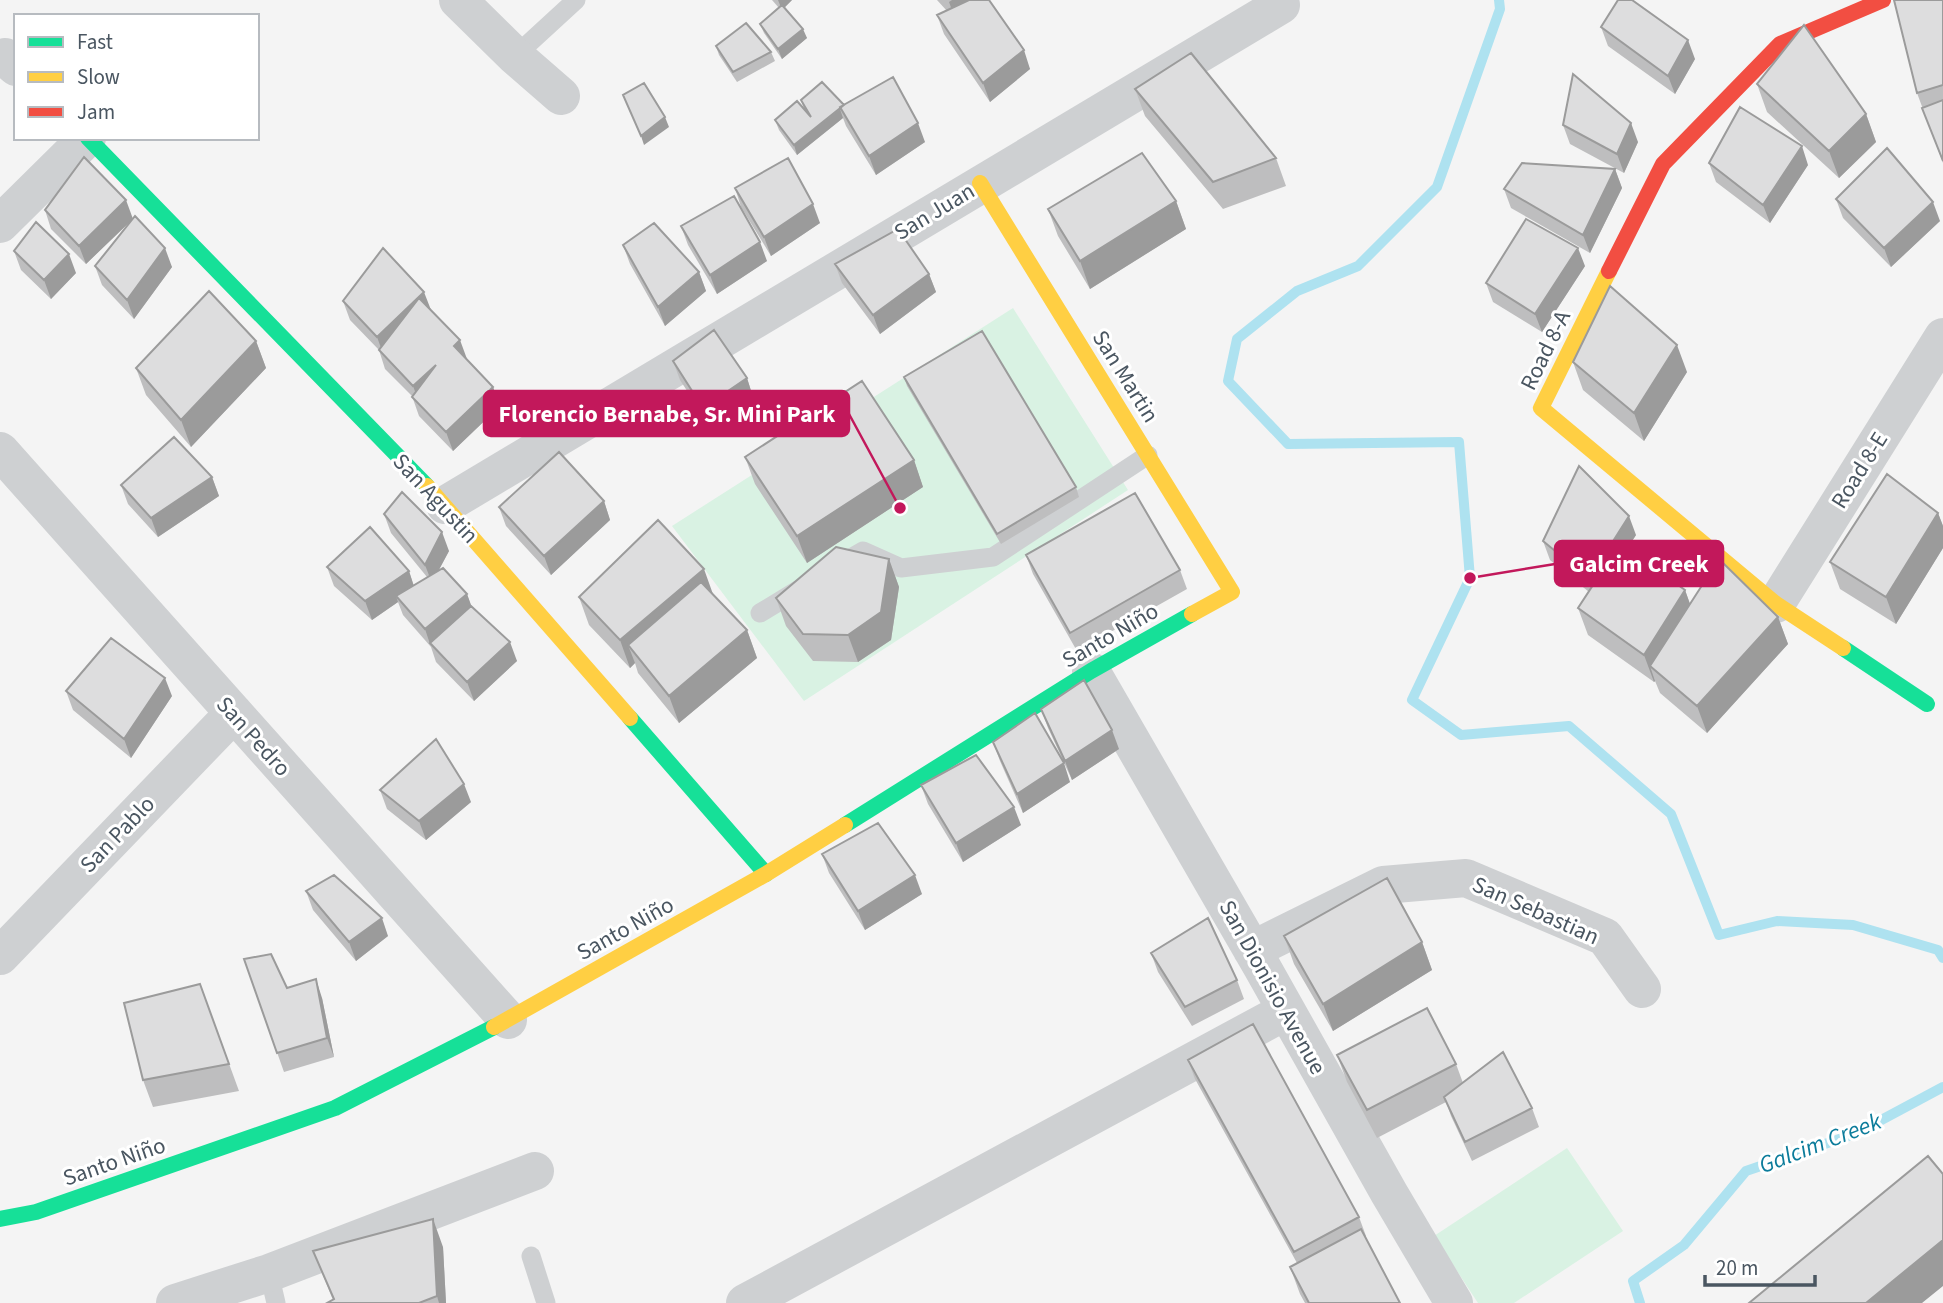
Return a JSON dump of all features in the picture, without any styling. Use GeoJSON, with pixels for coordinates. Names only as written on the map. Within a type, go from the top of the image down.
{"type":"FeatureCollection","features":[{"type":"Feature","properties":{"kind":"street"},"geometry":{"type":"LineString","coordinates":[[458,0],[515,56],[561,96]]}},
{"type":"Feature","properties":{"kind":"street","name":"Road 8-A"},"geometry":{"type":"LineString","coordinates":[[1882,0],[1780,44],[1663,164],[1541,408],[1776,604],[1927,704]]}},
{"type":"Feature","properties":{"kind":"street","name":"San Juan"},"geometry":{"type":"LineString","coordinates":[[445,505],[1281,5]]}},
{"type":"Feature","properties":{"kind":"street"},"geometry":{"type":"LineString","coordinates":[[0,224],[86,140]]}},
{"type":"Feature","properties":{"kind":"street","name":"San Agustin"},"geometry":{"type":"LineString","coordinates":[[90,140],[445,505],[766,874]]}},
{"type":"Feature","properties":{"kind":"street","name":"San Martin"},"geometry":{"type":"LineString","coordinates":[[980,183],[1232,592]]}},
{"type":"Feature","properties":{"kind":"street","name":"Road 8-E"},"geometry":{"type":"LineString","coordinates":[[1776,604],[1929,389],[1943,337]]}},
{"type":"Feature","properties":{"kind":"street","name":"San Pedro"},"geometry":{"type":"LineString","coordinates":[[0,451],[508,1020]]}},
{"type":"Feature","properties":{"kind":"street","name":"Santo Niño"},"geometry":{"type":"LineString","coordinates":[[0,1219],[36,1212],[335,1108],[508,1020],[766,874],[1091,671],[1232,592]]}},
{"type":"Feature","properties":{"kind":"street","name":"San Dionisio Avenue"},"geometry":{"type":"LineString","coordinates":[[1091,671],[1454,1303]]}},
{"type":"Feature","properties":{"kind":"street","name":"San Pablo"},"geometry":{"type":"LineString","coordinates":[[0,956],[234,713]]}},
{"type":"Feature","properties":{"kind":"street","name":"San Sebastian"},"geometry":{"type":"LineString","coordinates":[[1252,950],[1383,885],[1466,878],[1605,937],[1642,989]]}},
{"type":"Feature","properties":{"kind":"street"},"geometry":{"type":"LineString","coordinates":[[745,1303],[1286,1011]]}},
{"type":"Feature","properties":{"kind":"street"},"geometry":{"type":"LineString","coordinates":[[175,1303],[272,1288],[535,1171]]}},
{"type":"Feature","properties":{"kind":"lane"},"geometry":{"type":"LineString","coordinates":[[515,56],[576,0]]}},
{"type":"Feature","properties":{"kind":"lane"},"geometry":{"type":"LineString","coordinates":[[760,613],[863,551],[901,568],[993,557],[1148,455]]}},
{"type":"Feature","properties":{"kind":"lane"},"geometry":{"type":"LineString","coordinates":[[531,1256],[546,1303]]}},
{"type":"Feature","properties":{"kind":"green space"},"geometry":{"type":"Polygon","coordinates":[[[1013,308],[1128,490],[804,701],[672,526],[1013,308]]]}},
{"type":"Feature","properties":{"kind":"green space"},"geometry":{"type":"Polygon","coordinates":[[[1567,1148],[1623,1231],[1514,1303],[1478,1303],[1434,1236],[1567,1148]]]}},
{"type":"Feature","properties":{"kind":"building"},"geometry":{"type":"Polygon","coordinates":[[[969,0],[989,0],[1024,50],[983,83],[937,15],[969,0]]]}},
{"type":"Feature","properties":{"kind":"building"},"geometry":{"type":"Polygon","coordinates":[[[1618,0],[1632,0],[1688,40],[1668,76],[1601,27],[1618,0]]]}},
{"type":"Feature","properties":{"kind":"building"},"geometry":{"type":"Polygon","coordinates":[[[1894,0],[1943,0],[1943,85],[1917,93],[1894,0]]]}},
{"type":"Feature","properties":{"kind":"building"},"geometry":{"type":"Polygon","coordinates":[[[782,5],[803,29],[778,49],[760,24],[782,5]]]}},
{"type":"Feature","properties":{"kind":"building"},"geometry":{"type":"Polygon","coordinates":[[[746,23],[771,52],[733,72],[716,46],[746,23]]]}},
{"type":"Feature","properties":{"kind":"building"},"geometry":{"type":"Polygon","coordinates":[[[1804,25],[1866,114],[1829,151],[1757,84],[1804,25]]]}},
{"type":"Feature","properties":{"kind":"building"},"geometry":{"type":"Polygon","coordinates":[[[1191,53],[1276,158],[1213,182],[1135,89],[1191,53]]]}},
{"type":"Feature","properties":{"kind":"building"},"geometry":{"type":"Polygon","coordinates":[[[1573,74],[1631,123],[1617,154],[1563,125],[1573,74]]]}},
{"type":"Feature","properties":{"kind":"building"},"geometry":{"type":"Polygon","coordinates":[[[893,77],[918,123],[869,156],[840,107],[893,77]]]}},
{"type":"Feature","properties":{"kind":"building"},"geometry":{"type":"Polygon","coordinates":[[[822,82],[844,105],[794,145],[775,120],[797,101],[811,117],[801,100],[822,82]]]}},
{"type":"Feature","properties":{"kind":"building"},"geometry":{"type":"Polygon","coordinates":[[[644,83],[665,117],[641,136],[623,95],[644,83]]]}},
{"type":"Feature","properties":{"kind":"building"},"geometry":{"type":"Polygon","coordinates":[[[1943,100],[1943,161],[1922,108],[1943,100]]]}},
{"type":"Feature","properties":{"kind":"building"},"geometry":{"type":"Polygon","coordinates":[[[1740,107],[1802,146],[1763,205],[1709,163],[1740,107]]]}},
{"type":"Feature","properties":{"kind":"building"},"geometry":{"type":"Polygon","coordinates":[[[1887,148],[1933,202],[1884,248],[1836,199],[1887,148]]]}},
{"type":"Feature","properties":{"kind":"building"},"geometry":{"type":"Polygon","coordinates":[[[1142,153],[1176,201],[1080,261],[1048,209],[1142,153]]]}},
{"type":"Feature","properties":{"kind":"building"},"geometry":{"type":"Polygon","coordinates":[[[84,157],[126,200],[79,246],[45,210],[84,157]]]}},
{"type":"Feature","properties":{"kind":"building"},"geometry":{"type":"Polygon","coordinates":[[[788,158],[813,204],[764,237],[735,188],[788,158]]]}},
{"type":"Feature","properties":{"kind":"building"},"geometry":{"type":"Polygon","coordinates":[[[1522,163],[1615,169],[1583,235],[1504,189],[1522,163]]]}},
{"type":"Feature","properties":{"kind":"building"},"geometry":{"type":"Polygon","coordinates":[[[734,196],[760,242],[710,275],[681,226],[734,196]]]}},
{"type":"Feature","properties":{"kind":"building"},"geometry":{"type":"Polygon","coordinates":[[[135,216],[165,248],[127,300],[95,266],[135,216]]]}},
{"type":"Feature","properties":{"kind":"building"},"geometry":{"type":"Polygon","coordinates":[[[1526,219],[1578,248],[1535,314],[1486,283],[1526,219]]]}},
{"type":"Feature","properties":{"kind":"building"},"geometry":{"type":"Polygon","coordinates":[[[36,222],[69,254],[44,280],[14,251],[36,222]]]}},
{"type":"Feature","properties":{"kind":"building"},"geometry":{"type":"Polygon","coordinates":[[[654,223],[699,272],[658,307],[623,245],[654,223]]]}},
{"type":"Feature","properties":{"kind":"building"},"geometry":{"type":"Polygon","coordinates":[[[898,229],[929,274],[873,315],[835,264],[898,229]]]}},
{"type":"Feature","properties":{"kind":"building"},"geometry":{"type":"Polygon","coordinates":[[[383,248],[424,292],[377,337],[343,301],[383,248]]]}},
{"type":"Feature","properties":{"kind":"building"},"geometry":{"type":"Polygon","coordinates":[[[1610,286],[1677,345],[1634,413],[1573,362],[1610,286]]]}},
{"type":"Feature","properties":{"kind":"building"},"geometry":{"type":"Polygon","coordinates":[[[209,291],[256,341],[181,420],[136,368],[209,291]]]}},
{"type":"Feature","properties":{"kind":"building"},"geometry":{"type":"Polygon","coordinates":[[[419,298],[460,340],[454,346],[493,387],[446,432],[412,397],[436,365],[413,386],[379,350],[419,298]]]}},
{"type":"Feature","properties":{"kind":"building"},"geometry":{"type":"Polygon","coordinates":[[[714,330],[747,378],[703,408],[673,361],[714,330]]]}},
{"type":"Feature","properties":{"kind":"building"},"geometry":{"type":"Polygon","coordinates":[[[982,331],[1076,487],[997,534],[904,377],[982,331]]]}},
{"type":"Feature","properties":{"kind":"building"},"geometry":{"type":"Polygon","coordinates":[[[862,381],[914,460],[797,536],[745,457],[862,381]]]}},
{"type":"Feature","properties":{"kind":"building"},"geometry":{"type":"Polygon","coordinates":[[[174,437],[212,477],[151,518],[121,485],[174,437]]]}},
{"type":"Feature","properties":{"kind":"building"},"geometry":{"type":"Polygon","coordinates":[[[559,452],[604,501],[544,556],[499,507],[559,452]]]}},
{"type":"Feature","properties":{"kind":"building"},"geometry":{"type":"Polygon","coordinates":[[[1579,466],[1629,516],[1589,579],[1543,541],[1579,466]]]}},
{"type":"Feature","properties":{"kind":"building"},"geometry":{"type":"Polygon","coordinates":[[[1887,474],[1938,513],[1886,597],[1830,562],[1887,474]]]}},
{"type":"Feature","properties":{"kind":"building"},"geometry":{"type":"Polygon","coordinates":[[[402,492],[442,532],[425,565],[384,514],[402,492]]]}},
{"type":"Feature","properties":{"kind":"building"},"geometry":{"type":"Polygon","coordinates":[[[1135,493],[1180,570],[1070,633],[1026,555],[1135,493]]]}},
{"type":"Feature","properties":{"kind":"building"},"geometry":{"type":"Polygon","coordinates":[[[658,520],[704,569],[620,640],[579,597],[658,520]]]}},
{"type":"Feature","properties":{"kind":"building"},"geometry":{"type":"Polygon","coordinates":[[[370,527],[409,571],[365,601],[327,567],[370,527]]]}},
{"type":"Feature","properties":{"kind":"building"},"geometry":{"type":"Polygon","coordinates":[[[1620,544],[1685,590],[1644,655],[1578,608],[1620,544]]]}},
{"type":"Feature","properties":{"kind":"building"},"geometry":{"type":"Polygon","coordinates":[[[836,547],[889,559],[881,612],[848,635],[803,634],[776,598],[836,547]]]}},
{"type":"Feature","properties":{"kind":"building"},"geometry":{"type":"Polygon","coordinates":[[[1719,559],[1778,617],[1697,706],[1650,666],[1719,559]]]}},
{"type":"Feature","properties":{"kind":"building"},"geometry":{"type":"Polygon","coordinates":[[[443,568],[467,594],[425,629],[396,596],[443,568]]]}},
{"type":"Feature","properties":{"kind":"building"},"geometry":{"type":"Polygon","coordinates":[[[701,582],[747,630],[669,696],[628,645],[701,582]]]}},
{"type":"Feature","properties":{"kind":"building"},"geometry":{"type":"Polygon","coordinates":[[[471,606],[510,642],[467,682],[430,643],[471,606]]]}},
{"type":"Feature","properties":{"kind":"building"},"geometry":{"type":"Polygon","coordinates":[[[111,638],[165,678],[124,739],[66,691],[111,638]]]}},
{"type":"Feature","properties":{"kind":"building"},"geometry":{"type":"Polygon","coordinates":[[[1084,680],[1112,730],[1065,761],[1041,709],[1084,680]]]}},
{"type":"Feature","properties":{"kind":"building"},"geometry":{"type":"Polygon","coordinates":[[[1035,713],[1064,763],[1017,794],[993,742],[1035,713]]]}},
{"type":"Feature","properties":{"kind":"building"},"geometry":{"type":"Polygon","coordinates":[[[436,739],[464,784],[419,821],[380,790],[436,739]]]}},
{"type":"Feature","properties":{"kind":"building"},"geometry":{"type":"Polygon","coordinates":[[[976,755],[1014,807],[956,843],[921,785],[976,755]]]}},
{"type":"Feature","properties":{"kind":"building"},"geometry":{"type":"Polygon","coordinates":[[[878,823],[915,875],[858,911],[822,854],[878,823]]]}},
{"type":"Feature","properties":{"kind":"building"},"geometry":{"type":"Polygon","coordinates":[[[334,875],[382,918],[349,942],[306,891],[334,875]]]}},
{"type":"Feature","properties":{"kind":"building"},"geometry":{"type":"Polygon","coordinates":[[[1387,878],[1422,942],[1323,1004],[1284,936],[1387,878]]]}},
{"type":"Feature","properties":{"kind":"building"},"geometry":{"type":"Polygon","coordinates":[[[1208,918],[1237,980],[1185,1007],[1151,953],[1208,918]]]}},
{"type":"Feature","properties":{"kind":"building"},"geometry":{"type":"Polygon","coordinates":[[[271,954],[287,988],[316,979],[327,1038],[277,1053],[244,959],[271,954]]]}},
{"type":"Feature","properties":{"kind":"building"},"geometry":{"type":"Polygon","coordinates":[[[200,984],[229,1064],[143,1080],[124,1003],[200,984]]]}},
{"type":"Feature","properties":{"kind":"building"},"geometry":{"type":"Polygon","coordinates":[[[1427,1008],[1456,1064],[1367,1110],[1337,1055],[1427,1008]]]}},
{"type":"Feature","properties":{"kind":"building"},"geometry":{"type":"Polygon","coordinates":[[[1253,1024],[1359,1217],[1294,1252],[1188,1060],[1253,1024]]]}},
{"type":"Feature","properties":{"kind":"building"},"geometry":{"type":"Polygon","coordinates":[[[1503,1052],[1532,1108],[1465,1142],[1444,1097],[1503,1052]]]}},
{"type":"Feature","properties":{"kind":"building"},"geometry":{"type":"Polygon","coordinates":[[[1928,1156],[1943,1174],[1943,1240],[1866,1303],[1749,1303],[1928,1156]]]}},
{"type":"Feature","properties":{"kind":"building"},"geometry":{"type":"Polygon","coordinates":[[[433,1219],[437,1296],[419,1303],[327,1303],[334,1299],[313,1251],[433,1219]]]}},
{"type":"Feature","properties":{"kind":"building"},"geometry":{"type":"Polygon","coordinates":[[[1361,1229],[1400,1303],[1309,1303],[1290,1267],[1361,1229]]]}},
{"type":"Feature","properties":{"kind":"waterway","name":"Galcim Creek"},"geometry":{"type":"LineString","coordinates":[[1499,0],[1500,9],[1437,187],[1358,266],[1297,291],[1237,339],[1228,381],[1288,444],[1459,442],[1470,578],[1412,700],[1461,735],[1569,726],[1671,814],[1719,935],[1777,921],[1853,925],[1938,950],[1943,958]]}},
{"type":"Feature","properties":{"kind":"waterway","name":"Galcim Creek"},"geometry":{"type":"LineString","coordinates":[[1640,1303],[1633,1281],[1684,1245],[1746,1171],[1857,1133],[1943,1087]]}},
{"type":"Feature","properties":{"kind":"traffic: fast"},"geometry":{"type":"LineString","coordinates":[[90,140],[427,486]]}},
{"type":"Feature","properties":{"kind":"traffic: fast"},"geometry":{"type":"LineString","coordinates":[[845,825],[1091,671],[1192,614]]}},
{"type":"Feature","properties":{"kind":"traffic: fast"},"geometry":{"type":"LineString","coordinates":[[1843,648],[1927,704]]}},
{"type":"Feature","properties":{"kind":"traffic: fast"},"geometry":{"type":"LineString","coordinates":[[630,718],[766,874]]}},
{"type":"Feature","properties":{"kind":"traffic: fast"},"geometry":{"type":"LineString","coordinates":[[0,1219],[36,1212],[335,1108],[494,1027]]}},
{"type":"Feature","properties":{"kind":"traffic: slow"},"geometry":{"type":"LineString","coordinates":[[980,183],[1232,592],[1192,614]]}},
{"type":"Feature","properties":{"kind":"traffic: slow"},"geometry":{"type":"LineString","coordinates":[[1609,271],[1541,408],[1776,604],[1843,648]]}},
{"type":"Feature","properties":{"kind":"traffic: slow"},"geometry":{"type":"LineString","coordinates":[[427,486],[630,718]]}},
{"type":"Feature","properties":{"kind":"traffic: slow"},"geometry":{"type":"LineString","coordinates":[[494,1027],[766,874],[845,825]]}},
{"type":"Feature","properties":{"kind":"traffic: jam"},"geometry":{"type":"LineString","coordinates":[[1609,271],[1663,164],[1780,44],[1883,0]]}},
{"type":"Feature","properties":{"kind":"place","name":"Florencio Bernabe, Sr. Mini Park"},"geometry":{"type":"Point","coordinates":[900,508]}},
{"type":"Feature","properties":{"kind":"place","name":"Galcim Creek"},"geometry":{"type":"Point","coordinates":[1470,578]}}]}
